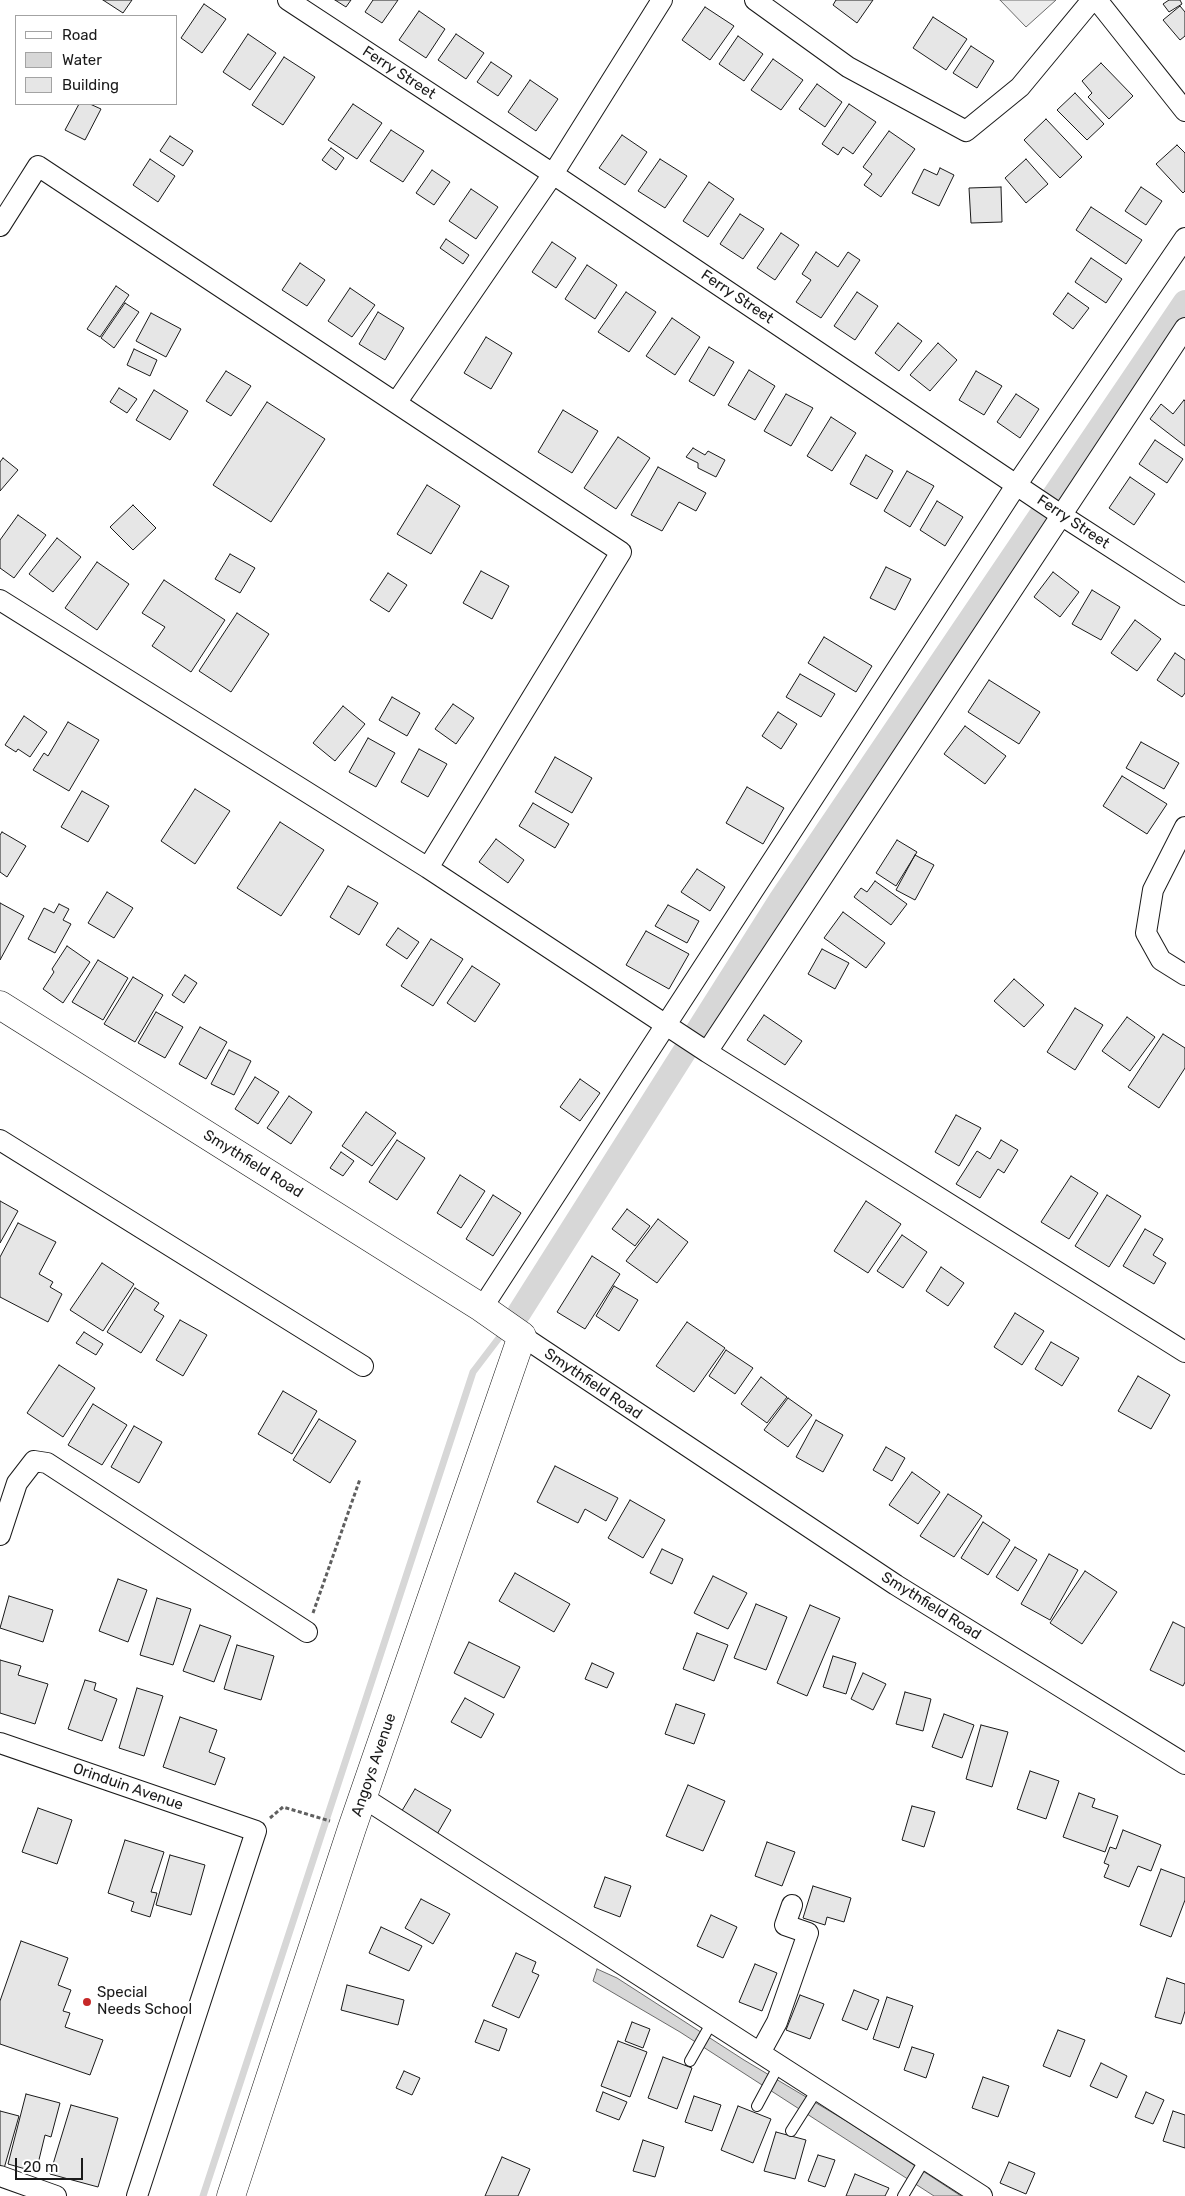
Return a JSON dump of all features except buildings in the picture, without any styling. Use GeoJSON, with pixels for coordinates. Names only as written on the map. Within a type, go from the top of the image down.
{"type":"FeatureCollection","features":[{"type":"Feature","properties":{"kind":"street","name":"Ferry Street"},"geometry":{"type":"LineString","coordinates":[[288,0],[553,174],[1061,515],[1185,595]]}},
{"type":"Feature","properties":{"kind":"street"},"geometry":{"type":"LineString","coordinates":[[396,403],[553,174],[662,0]]}},
{"type":"Feature","properties":{"kind":"street"},"geometry":{"type":"LineString","coordinates":[[755,0],[848,66],[966,131],[1020,87],[1092,0]]}},
{"type":"Feature","properties":{"kind":"street"},"geometry":{"type":"LineString","coordinates":[[1098,0],[1185,111]]}},
{"type":"Feature","properties":{"kind":"street"},"geometry":{"type":"LineString","coordinates":[[0,226],[38,166],[621,552],[428,868]]}},
{"type":"Feature","properties":{"kind":"street"},"geometry":{"type":"LineString","coordinates":[[482,1308],[1017,484],[1185,238]]}},
{"type":"Feature","properties":{"kind":"street"},"geometry":{"type":"LineString","coordinates":[[707,1052],[1185,328]]}},
{"type":"Feature","properties":{"kind":"street"},"geometry":{"type":"LineString","coordinates":[[0,600],[428,868],[707,1052],[1185,1352]]}},
{"type":"Feature","properties":{"kind":"street"},"geometry":{"type":"LineString","coordinates":[[1185,827],[1153,890],[1146,933],[1161,960],[1185,975]]}},
{"type":"Feature","properties":{"kind":"street","name":"Smythfield Road"},"geometry":{"type":"LineString","coordinates":[[0,1005],[482,1308],[896,1585],[1185,1764]]}},
{"type":"Feature","properties":{"kind":"street"},"geometry":{"type":"LineString","coordinates":[[0,1140],[363,1366]]}},
{"type":"Feature","properties":{"kind":"street","name":"Angoys Avenue"},"geometry":{"type":"LineString","coordinates":[[231,2196],[352,1828],[364,1798],[522,1336]]}},
{"type":"Feature","properties":{"kind":"street"},"geometry":{"type":"LineString","coordinates":[[0,1535],[17,1483],[34,1461],[47,1463],[307,1632]]}},
{"type":"Feature","properties":{"kind":"street","name":"Orinduin Avenue"},"geometry":{"type":"LineString","coordinates":[[0,1743],[256,1831],[137,2196]]}},
{"type":"Feature","properties":{"kind":"street"},"geometry":{"type":"LineString","coordinates":[[364,1798],[710,2025],[760,2053],[776,2069],[816,2092],[923,2162],[979,2195]]}},
{"type":"Feature","properties":{"kind":"street"},"geometry":{"type":"LineString","coordinates":[[760,2053],[777,2022],[808,1933],[785,1925],[792,1905]]}},
{"type":"Feature","properties":{"kind":"street"},"geometry":{"type":"LineString","coordinates":[[0,2176],[56,2196]]}},
{"type":"Feature","properties":{"kind":"lane"},"geometry":{"type":"LineString","coordinates":[[690,2061],[710,2025]]}},
{"type":"Feature","properties":{"kind":"lane"},"geometry":{"type":"LineString","coordinates":[[757,2106],[776,2069]]}},
{"type":"Feature","properties":{"kind":"lane"},"geometry":{"type":"LineString","coordinates":[[791,2131],[804,2114],[816,2092]]}},
{"type":"Feature","properties":{"kind":"lane"},"geometry":{"type":"LineString","coordinates":[[902,2196],[923,2162]]}},
{"type":"Feature","properties":{"kind":"path"},"geometry":{"type":"LineString","coordinates":[[307,1632],[360,1479]]}},
{"type":"Feature","properties":{"kind":"path"},"geometry":{"type":"LineString","coordinates":[[283,1807],[337,1823]]}},
{"type":"Feature","properties":{"kind":"shaded area"},"geometry":{"type":"Polygon","coordinates":[[[1000,0],[1056,0],[1026,27],[1000,0]]]}},
{"type":"Feature","properties":{"kind":"water"},"geometry":{"type":"Polygon","coordinates":[[[597,1969],[617,1978],[744,2060],[848,2122],[961,2196],[934,2196],[680,2032],[593,1981],[597,1969]]]}},
{"type":"Feature","properties":{"kind":"waterway"},"geometry":{"type":"LineString","coordinates":[[519,1313],[781,899],[1185,302]]}},
{"type":"Feature","properties":{"kind":"waterway"},"geometry":{"type":"LineString","coordinates":[[203,2196],[473,1372],[505,1330]]}},
{"type":"Feature","properties":{"kind":"place","name":"Special Needs School"},"geometry":{"type":"Point","coordinates":[87,2002]}}]}
